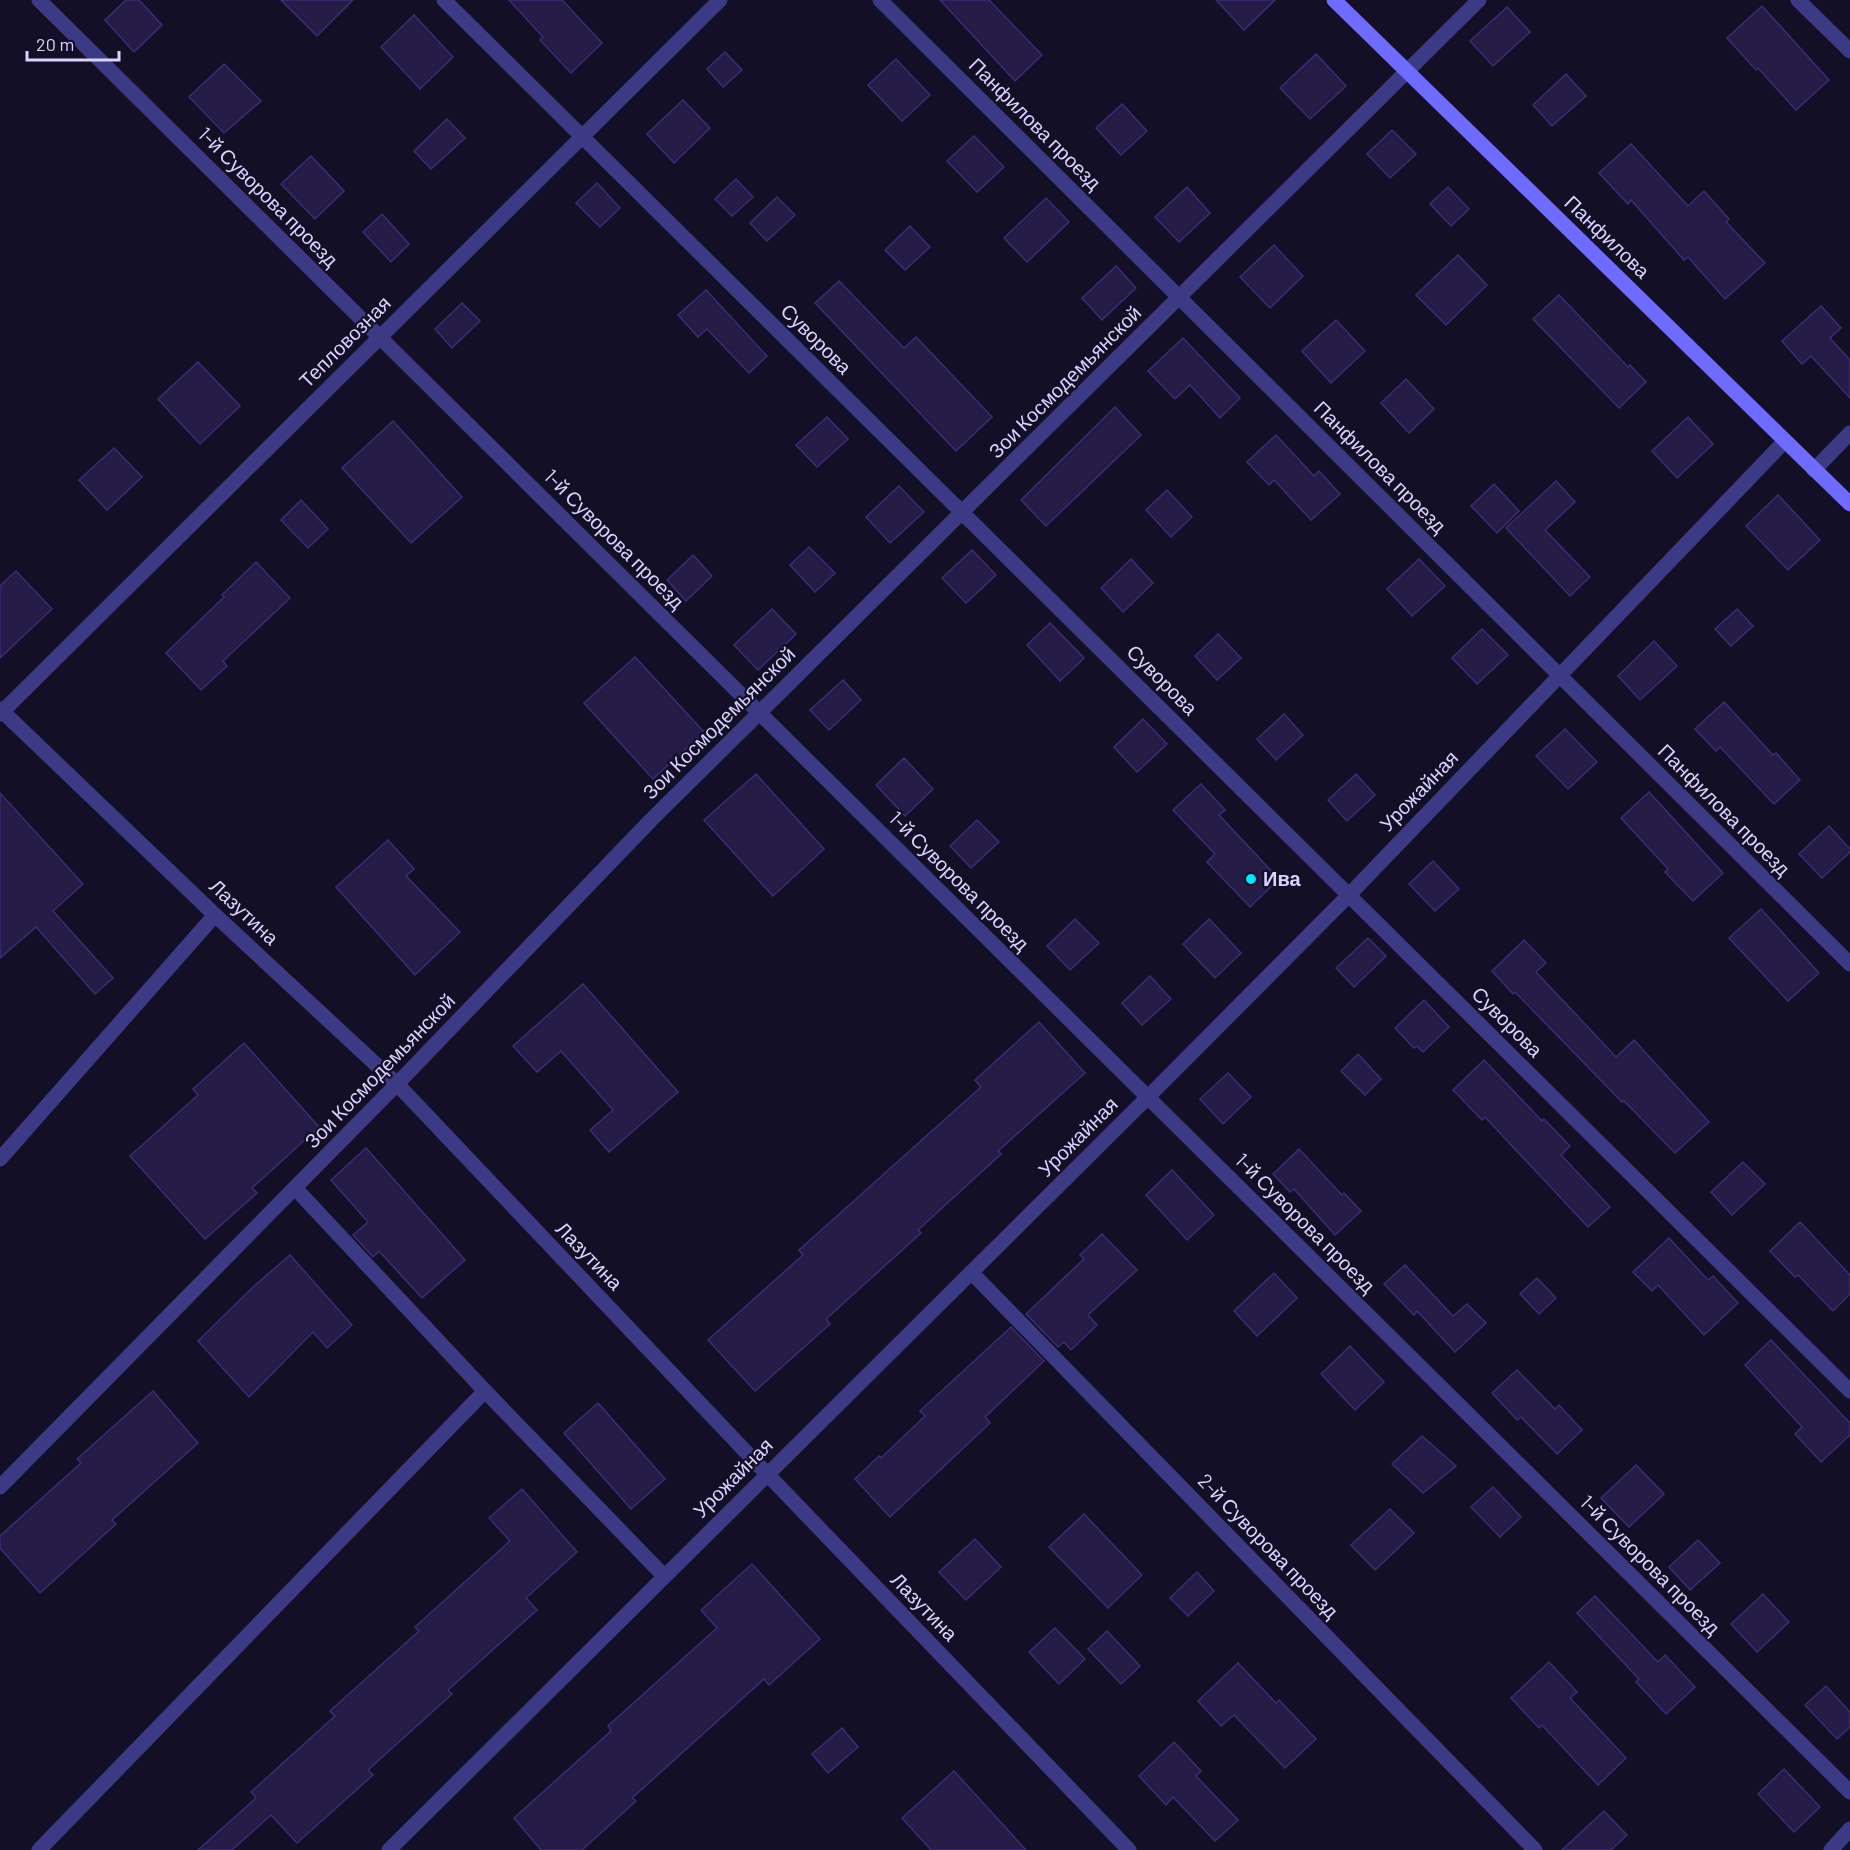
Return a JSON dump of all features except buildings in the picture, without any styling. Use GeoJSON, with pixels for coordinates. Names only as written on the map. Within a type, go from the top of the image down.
{"type":"FeatureCollection","features":[{"type":"Feature","properties":{"kind":"street","name":"1-й Суворова проезд"},"geometry":{"type":"LineString","coordinates":[[39,0],[1850,1792]]}},
{"type":"Feature","properties":{"kind":"street","name":"Суворова"},"geometry":{"type":"LineString","coordinates":[[444,0],[1850,1390]]}},
{"type":"Feature","properties":{"kind":"street","name":"Тепловозная"},"geometry":{"type":"LineString","coordinates":[[1,711],[720,0]]}},
{"type":"Feature","properties":{"kind":"street","name":"Панфилова проезд"},"geometry":{"type":"LineString","coordinates":[[880,0],[1850,964]]}},
{"type":"Feature","properties":{"kind":"street","name":"Панфилова"},"geometry":{"type":"LineString","coordinates":[[1334,0],[1850,504]]}},
{"type":"Feature","properties":{"kind":"street","name":"Зои Космодемьянской"},"geometry":{"type":"LineString","coordinates":[[0,1487],[397,1084],[643,829],[1479,0]]}},
{"type":"Feature","properties":{"kind":"street"},"geometry":{"type":"LineString","coordinates":[[1798,0],[1850,51]]}},
{"type":"Feature","properties":{"kind":"street"},"geometry":{"type":"LineString","coordinates":[[1814,470],[1850,433]]}},
{"type":"Feature","properties":{"kind":"street","name":"Урожайная"},"geometry":{"type":"LineString","coordinates":[[389,1850],[1349,895],[1785,441]]}},
{"type":"Feature","properties":{"kind":"street","name":"Лазутина"},"geometry":{"type":"LineString","coordinates":[[1,711],[397,1084],[1123,1848]]}},
{"type":"Feature","properties":{"kind":"street"},"geometry":{"type":"LineString","coordinates":[[0,1159],[215,915]]}},
{"type":"Feature","properties":{"kind":"street"},"geometry":{"type":"LineString","coordinates":[[295,1188],[485,1391],[664,1576]]}},
{"type":"Feature","properties":{"kind":"street","name":"2-й Суворова проезд"},"geometry":{"type":"LineString","coordinates":[[971,1272],[1535,1850]]}},
{"type":"Feature","properties":{"kind":"street"},"geometry":{"type":"LineString","coordinates":[[39,1850],[485,1391]]}},
{"type":"Feature","properties":{"kind":"street"},"geometry":{"type":"LineString","coordinates":[[1831,1850],[1850,1829]]}},
{"type":"Feature","properties":{"kind":"place","name":"Ива"},"geometry":{"type":"Point","coordinates":[1251,879]}}]}
